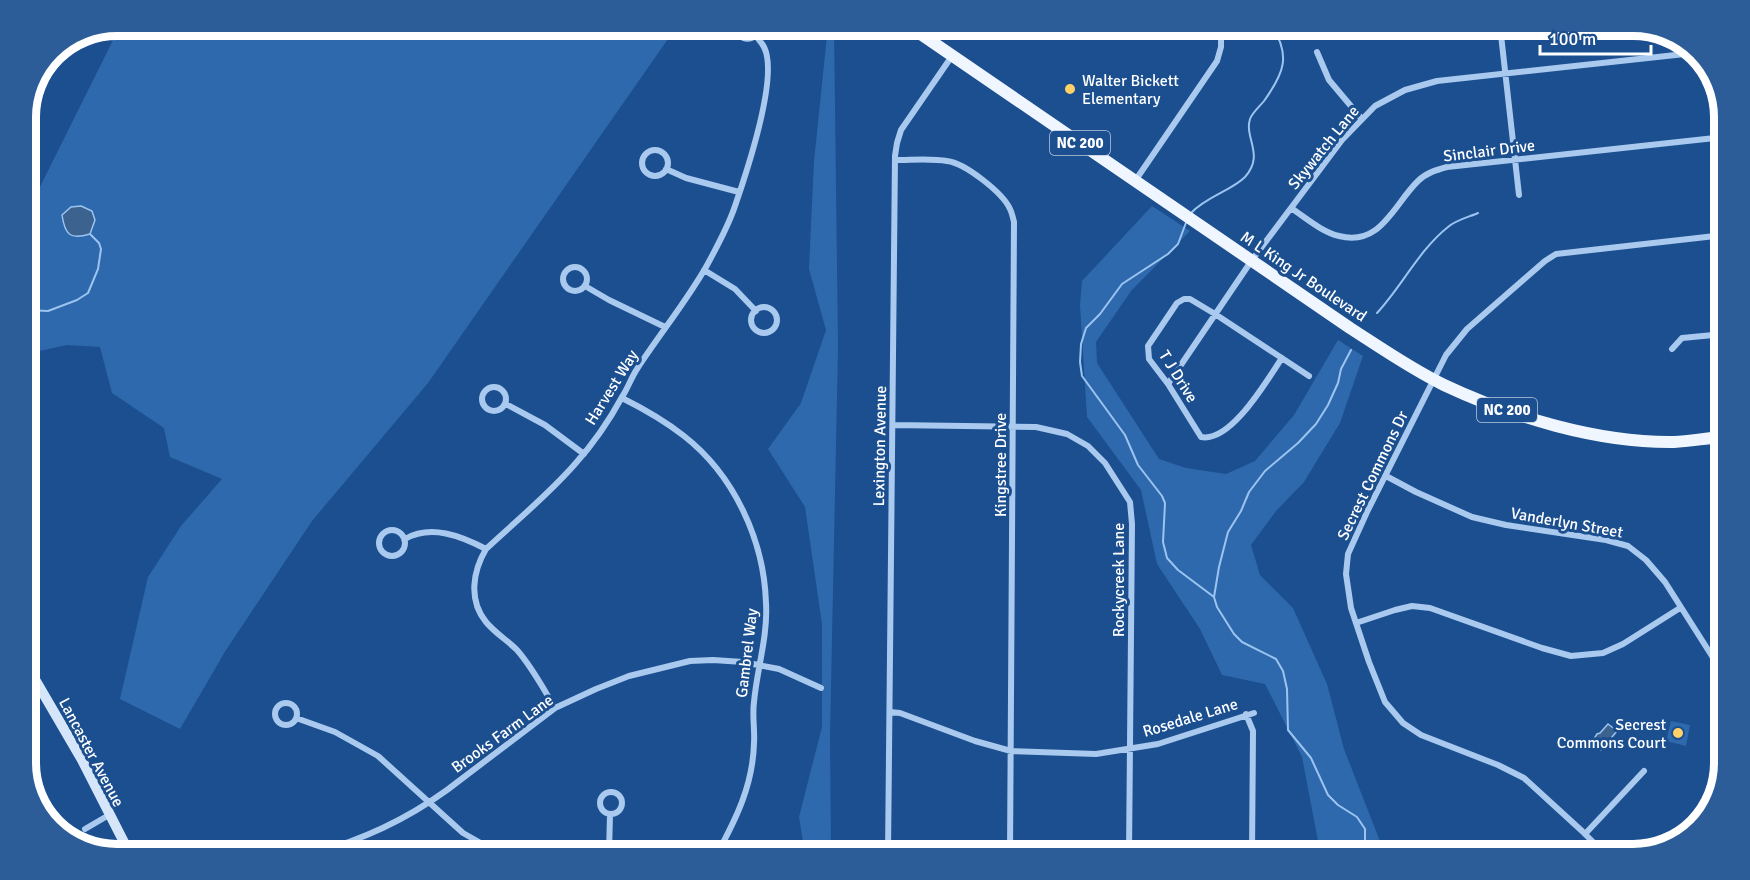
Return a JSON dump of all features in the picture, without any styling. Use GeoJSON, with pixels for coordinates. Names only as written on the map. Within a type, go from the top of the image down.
{"type":"FeatureCollection","features":[{"type":"Feature","properties":{"kind":"main road","name":"M L King Jr Boulevard"},"geometry":{"type":"LineString","coordinates":[[924,36],[1394,356],[1435,380],[1521,415],[1600,435],[1675,442],[1714,438]]}},
{"type":"Feature","properties":{"kind":"main road","name":"Lancaster Avenue"},"geometry":{"type":"LineString","coordinates":[[36,681],[82,760],[124,844]]}},
{"type":"Feature","properties":{"kind":"street"},"geometry":{"type":"LineString","coordinates":[[739,36],[748,39],[756,36]]}},
{"type":"Feature","properties":{"kind":"street","name":"Harvest Way"},"geometry":{"type":"LineString","coordinates":[[555,708],[529,665],[516,649],[484,620],[476,604],[474,580],[479,562],[486,549],[553,487],[584,454],[622,398],[635,372],[704,270],[719,242],[751,161],[767,86],[768,63],[765,47],[756,36]]}},
{"type":"Feature","properties":{"kind":"street"},"geometry":{"type":"LineString","coordinates":[[1501,36],[1519,195]]}},
{"type":"Feature","properties":{"kind":"street"},"geometry":{"type":"LineString","coordinates":[[1135,181],[1217,61],[1221,37]]}},
{"type":"Feature","properties":{"kind":"street"},"geometry":{"type":"LineString","coordinates":[[1317,52],[1329,80],[1361,118]]}},
{"type":"Feature","properties":{"kind":"street","name":"Skywatch Lane"},"geometry":{"type":"LineString","coordinates":[[1168,384],[1252,260],[1342,140],[1375,106],[1405,90],[1437,81],[1684,54]]}},
{"type":"Feature","properties":{"kind":"street","name":"Lexington Avenue"},"geometry":{"type":"LineString","coordinates":[[888,844],[895,160],[897,143],[902,130],[952,55]]}},
{"type":"Feature","properties":{"kind":"street","name":"Sinclair Drive"},"geometry":{"type":"LineString","coordinates":[[1291,208],[1340,237],[1360,237],[1384,224],[1418,181],[1430,172],[1447,167],[1714,138]]}},
{"type":"Feature","properties":{"kind":"street"},"geometry":{"type":"LineString","coordinates":[[652,150],[660,151],[666,157],[668,165],[666,169],[660,175],[648,173],[643,167],[645,154],[652,150]]}},
{"type":"Feature","properties":{"kind":"street","name":"Kingstree Drive"},"geometry":{"type":"LineString","coordinates":[[895,160],[946,160],[961,165],[1003,198],[1010,208],[1014,222],[1010,844]]}},
{"type":"Feature","properties":{"kind":"street"},"geometry":{"type":"LineString","coordinates":[[666,169],[686,178],[739,192]]}},
{"type":"Feature","properties":{"kind":"street","name":"Secrest Commons Dr"},"geometry":{"type":"LineString","coordinates":[[1595,844],[1524,778],[1498,765],[1420,735],[1403,723],[1385,702],[1351,608],[1346,574],[1348,554],[1446,355],[1467,329],[1545,261],[1556,254],[1714,236]]}},
{"type":"Feature","properties":{"kind":"street"},"geometry":{"type":"LineString","coordinates":[[574,266],[582,268],[587,274],[585,286],[574,291],[567,288],[562,277],[566,269],[574,266]]}},
{"type":"Feature","properties":{"kind":"street"},"geometry":{"type":"LineString","coordinates":[[704,270],[735,289],[756,310]]}},
{"type":"Feature","properties":{"kind":"street"},"geometry":{"type":"LineString","coordinates":[[585,286],[665,327]]}},
{"type":"Feature","properties":{"kind":"street","name":"T J Drive"},"geometry":{"type":"LineString","coordinates":[[1282,358],[1246,411],[1214,437],[1201,436],[1149,358],[1148,346],[1177,303],[1190,299],[1215,314],[1282,358],[1309,376]]}},
{"type":"Feature","properties":{"kind":"street"},"geometry":{"type":"LineString","coordinates":[[768,308],[774,313],[777,320],[771,331],[763,333],[755,330],[752,322],[756,310],[768,308]]}},
{"type":"Feature","properties":{"kind":"street"},"geometry":{"type":"LineString","coordinates":[[1672,349],[1682,338],[1714,335]]}},
{"type":"Feature","properties":{"kind":"street"},"geometry":{"type":"LineString","coordinates":[[498,387],[506,396],[506,404],[501,410],[493,412],[486,408],[482,397],[486,390],[498,387]]}},
{"type":"Feature","properties":{"kind":"street","name":"Gambrel Way"},"geometry":{"type":"LineString","coordinates":[[622,398],[649,411],[685,436],[704,454],[738,500],[752,532],[762,566],[766,604],[764,640],[753,705],[754,744],[749,783],[737,816],[723,844]]}},
{"type":"Feature","properties":{"kind":"street"},"geometry":{"type":"LineString","coordinates":[[506,404],[545,425],[584,454]]}},
{"type":"Feature","properties":{"kind":"street","name":"Rockycreek Lane"},"geometry":{"type":"LineString","coordinates":[[893,425],[1036,427],[1067,434],[1088,446],[1105,463],[1130,502],[1132,524],[1130,844]]}},
{"type":"Feature","properties":{"kind":"street","name":"Vanderlyn Street"},"geometry":{"type":"LineString","coordinates":[[1386,476],[1472,517],[1506,525],[1606,540],[1628,546],[1647,560],[1665,582],[1680,609],[1714,659]]}},
{"type":"Feature","properties":{"kind":"street"},"geometry":{"type":"LineString","coordinates":[[388,531],[400,532],[405,539],[402,552],[395,556],[387,555],[381,549],[381,536],[388,531]]}},
{"type":"Feature","properties":{"kind":"street"},"geometry":{"type":"LineString","coordinates":[[405,539],[412,535],[436,531],[464,538],[486,549]]}},
{"type":"Feature","properties":{"kind":"street"},"geometry":{"type":"LineString","coordinates":[[1356,623],[1412,606],[1430,608],[1571,656],[1603,653],[1623,644],[1680,609]]}},
{"type":"Feature","properties":{"kind":"street","name":"Brooks Farm Lane"},"geometry":{"type":"LineString","coordinates":[[345,844],[392,825],[429,803],[555,708],[629,676],[690,661],[714,660],[743,662],[779,669],[821,688]]}},
{"type":"Feature","properties":{"kind":"street","name":"Rosedale Lane"},"geometry":{"type":"LineString","coordinates":[[890,712],[900,713],[975,741],[1011,751],[1096,754],[1158,744],[1254,712]]}},
{"type":"Feature","properties":{"kind":"street"},"geometry":{"type":"LineString","coordinates":[[1246,714],[1253,731],[1252,844]]}},
{"type":"Feature","properties":{"kind":"street"},"geometry":{"type":"LineString","coordinates":[[296,718],[335,732],[371,751],[463,833],[482,844]]}},
{"type":"Feature","properties":{"kind":"street"},"geometry":{"type":"LineString","coordinates":[[1585,834],[1644,771]]}},
{"type":"Feature","properties":{"kind":"street"},"geometry":{"type":"LineString","coordinates":[[609,844],[610,814]]}},
{"type":"Feature","properties":{"kind":"street"},"geometry":{"type":"LineString","coordinates":[[85,830],[109,815]]}},
{"type":"Feature","properties":{"kind":"shaded area"},"geometry":{"type":"Polygon","coordinates":[[[115,36],[670,36],[428,383],[312,521],[226,650],[180,729],[120,699],[148,577],[181,526],[222,479],[170,457],[164,428],[112,393],[100,347],[67,345],[36,352],[36,195],[115,36]]]}},
{"type":"Feature","properties":{"kind":"shaded area"},"geometry":{"type":"Polygon","coordinates":[[[827,36],[834,36],[838,347],[830,736],[831,844],[803,844],[799,817],[822,727],[822,624],[805,507],[768,449],[801,403],[826,330],[809,269],[814,161],[827,36]]]}},
{"type":"Feature","properties":{"kind":"shaded area"},"geometry":{"type":"Polygon","coordinates":[[[81,206],[92,211],[95,220],[90,234],[73,236],[67,231],[62,215],[71,207],[81,206]]]}},
{"type":"Feature","properties":{"kind":"shaded area"},"geometry":{"type":"Polygon","coordinates":[[[1152,206],[1190,231],[1131,291],[1096,342],[1097,363],[1159,459],[1186,468],[1226,474],[1255,461],[1294,415],[1338,340],[1363,356],[1340,423],[1304,482],[1276,511],[1251,545],[1260,575],[1293,608],[1327,684],[1344,749],[1381,844],[1318,844],[1302,757],[1265,684],[1222,675],[1200,629],[1157,564],[1141,490],[1087,417],[1080,305],[1082,281],[1152,206]]]}},
{"type":"Feature","properties":{"kind":"shaded area","name":"Secrest Commons Court"},"geometry":{"type":"Polygon","coordinates":[[[1671,721],[1690,725],[1686,746],[1666,741],[1671,721]]]}},
{"type":"Feature","properties":{"kind":"shaded area"},"geometry":{"type":"Polygon","coordinates":[[[1608,724],[1617,731],[1601,750],[1592,742],[1608,724]]]}},
{"type":"Feature","properties":{"kind":"waterway"},"geometry":{"type":"LineString","coordinates":[[1191,213],[1204,202],[1239,182],[1251,169],[1254,154],[1250,119],[1271,91],[1283,64],[1282,46],[1277,36]]}},
{"type":"Feature","properties":{"kind":"waterway"},"geometry":{"type":"LineString","coordinates":[[1377,313],[1419,257],[1438,236],[1455,222],[1478,213]]}},
{"type":"Feature","properties":{"kind":"waterway"},"geometry":{"type":"LineString","coordinates":[[1187,220],[1178,244],[1168,254],[1122,284],[1100,314],[1086,328],[1081,344],[1080,362],[1082,376],[1125,435],[1138,465],[1162,496],[1165,503],[1163,542],[1167,558],[1178,570],[1214,597]]}},
{"type":"Feature","properties":{"kind":"waterway"},"geometry":{"type":"LineString","coordinates":[[36,310],[48,311],[77,300],[88,293],[98,269],[101,249],[99,243],[90,234]]}},
{"type":"Feature","properties":{"kind":"waterway"},"geometry":{"type":"LineString","coordinates":[[1351,350],[1341,369],[1338,383],[1328,405],[1316,424],[1265,471],[1249,492],[1228,532],[1214,597],[1217,607],[1234,634],[1242,642],[1276,659],[1283,671],[1287,689],[1288,730],[1311,758],[1328,795],[1338,805],[1357,817],[1365,829],[1365,844]]}},
{"type":"Feature","properties":{"kind":"place","name":"Walter Bickett Elementary"},"geometry":{"type":"Point","coordinates":[1070,89]}},
{"type":"Feature","properties":{"kind":"place","name":"Secrest Commons Court"},"geometry":{"type":"Point","coordinates":[1678,733]}}]}
